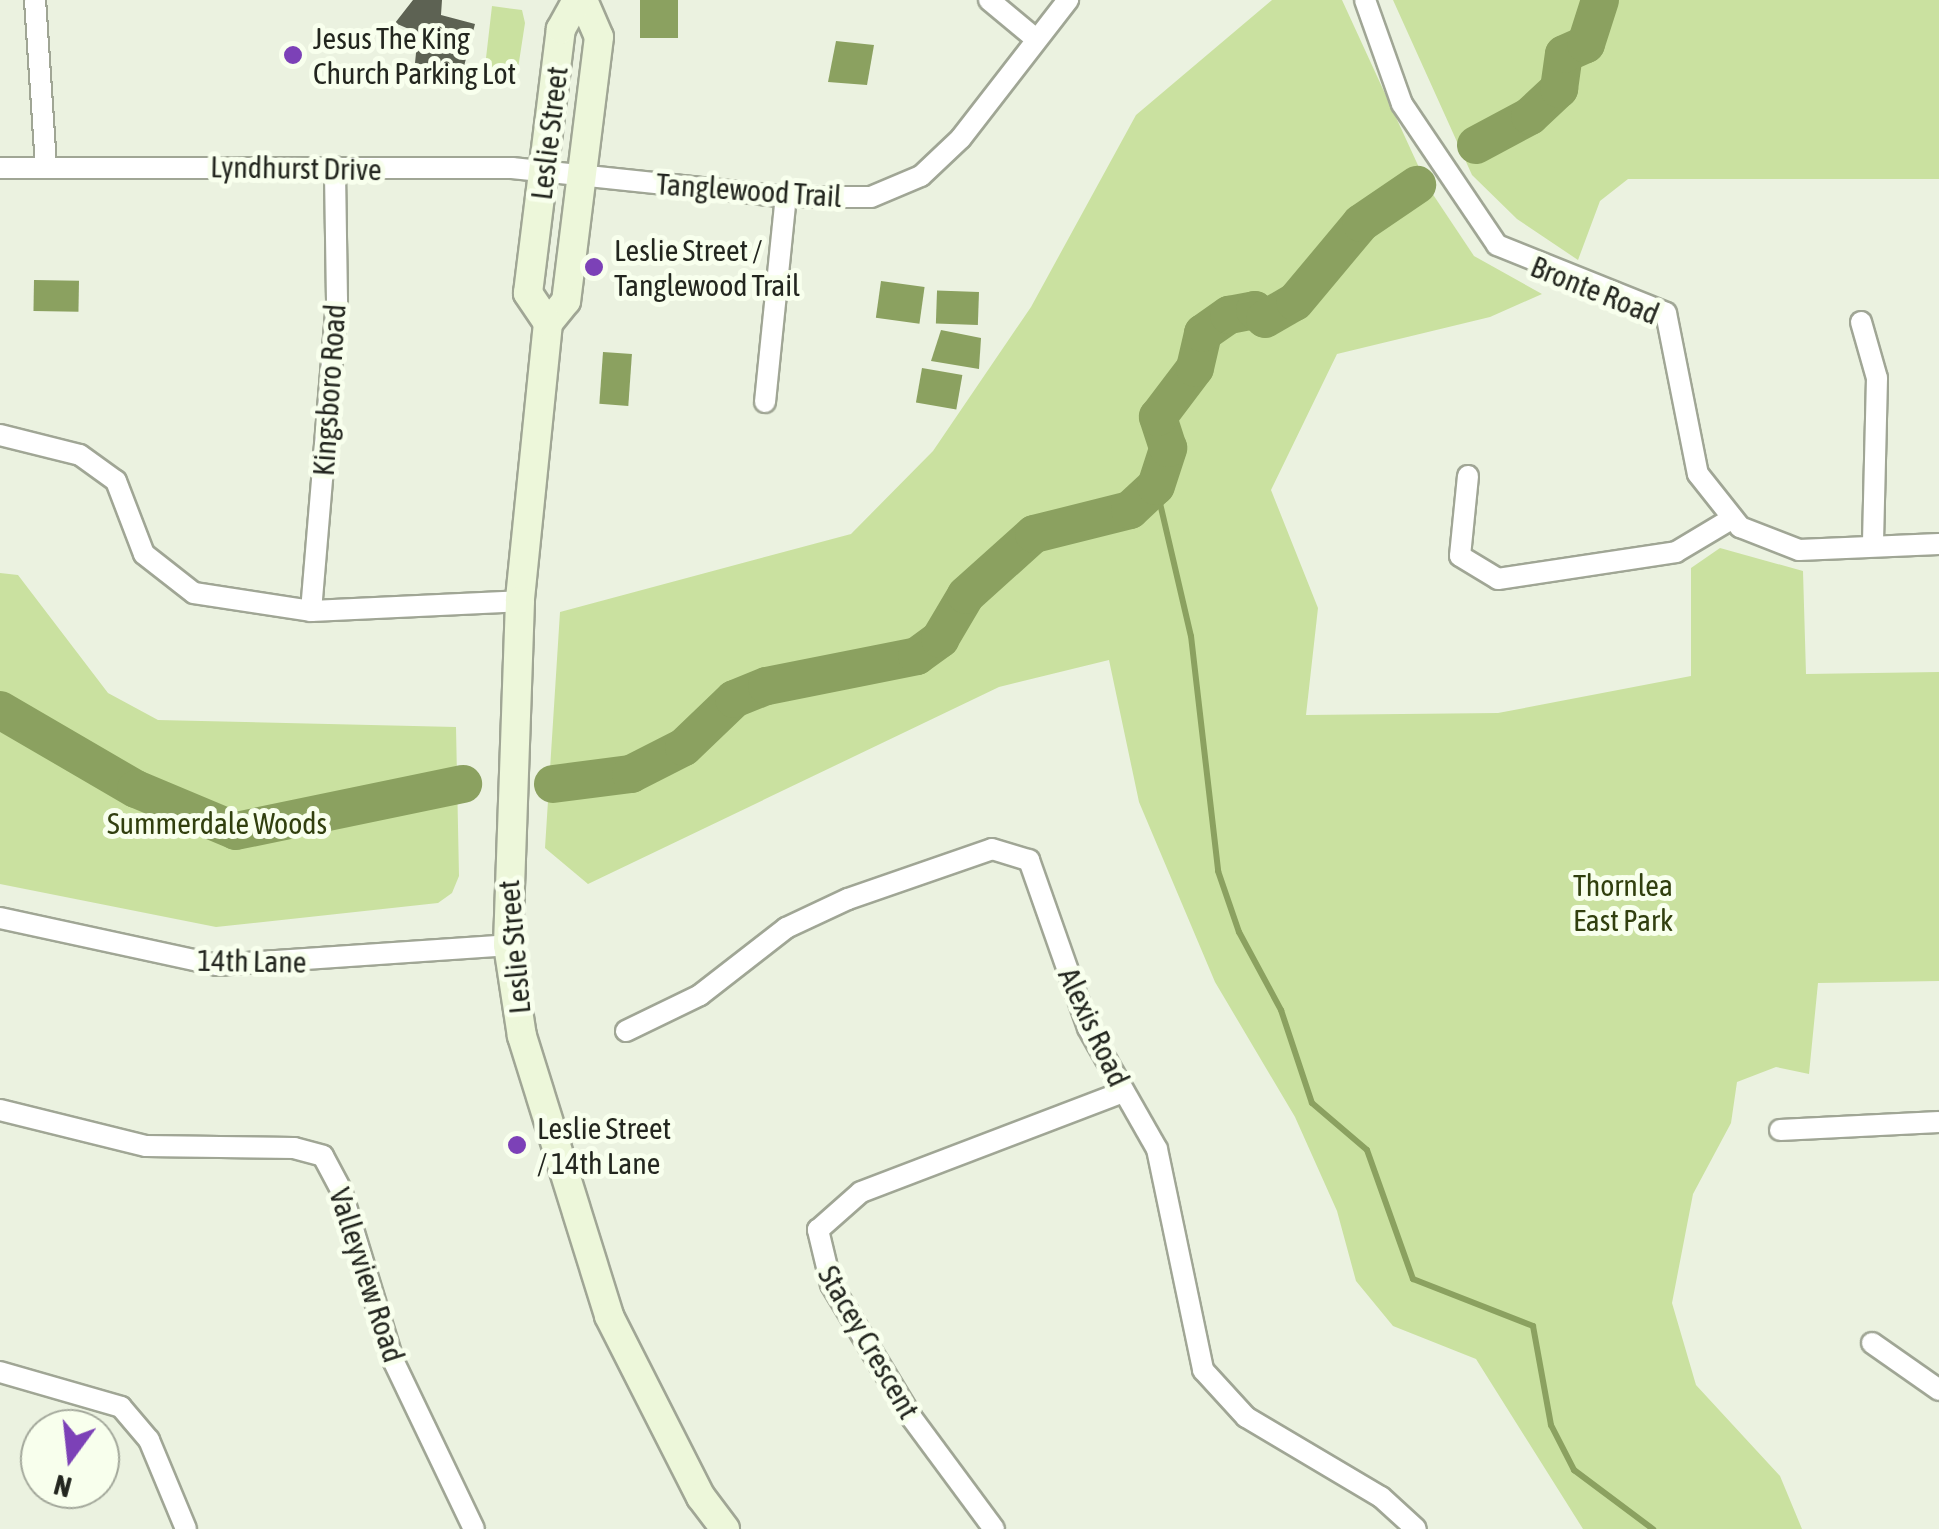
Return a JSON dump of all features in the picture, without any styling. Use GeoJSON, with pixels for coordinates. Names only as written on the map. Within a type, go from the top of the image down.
{"type":"FeatureCollection","features":[{"type":"Feature","properties":{"kind":"main road","name":"Leslie Street"},"geometry":{"type":"LineString","coordinates":[[548,324],[528,293],[561,29],[580,0]]}},
{"type":"Feature","properties":{"kind":"main road","name":"Leslie Street"},"geometry":{"type":"LineString","coordinates":[[580,0],[598,37],[566,300],[548,324],[520,602],[506,833],[508,945],[526,1054],[610,1316],[701,1498],[725,1529]]}},
{"type":"Feature","properties":{"kind":"street"},"geometry":{"type":"LineString","coordinates":[[36,0],[46,166]]}},
{"type":"Feature","properties":{"kind":"street"},"geometry":{"type":"LineString","coordinates":[[988,0],[1036,40]]}},
{"type":"Feature","properties":{"kind":"street","name":"Tanglewood Trail"},"geometry":{"type":"LineString","coordinates":[[582,176],[786,197],[871,197],[921,176],[1068,0]]}},
{"type":"Feature","properties":{"kind":"street","name":"Bronte Road"},"geometry":{"type":"LineString","coordinates":[[1365,0],[1402,104],[1497,245],[1666,313],[1698,474],[1733,518],[1800,550],[1939,544]]}},
{"type":"Feature","properties":{"kind":"street","name":"Lyndhurst Drive"},"geometry":{"type":"LineString","coordinates":[[0,168],[335,168],[545,171],[582,176]]}},
{"type":"Feature","properties":{"kind":"street","name":"Kingsboro Road"},"geometry":{"type":"LineString","coordinates":[[311,611],[337,300],[335,168]]}},
{"type":"Feature","properties":{"kind":"street"},"geometry":{"type":"LineString","coordinates":[[764,402],[786,197]]}},
{"type":"Feature","properties":{"kind":"street"},"geometry":{"type":"LineString","coordinates":[[1860,322],[1877,378],[1873,546]]}},
{"type":"Feature","properties":{"kind":"street"},"geometry":{"type":"LineString","coordinates":[[0,435],[80,454],[116,481],[144,554],[194,593],[311,611],[520,602]]}},
{"type":"Feature","properties":{"kind":"street"},"geometry":{"type":"LineString","coordinates":[[1468,476],[1460,556],[1498,579],[1676,552],[1733,518]]}},
{"type":"Feature","properties":{"kind":"street","name":"Alexis Road"},"geometry":{"type":"LineString","coordinates":[[626,1030],[700,995],[786,928],[848,899],[958,858],[1010,851],[1040,876],[1071,988],[1123,1092],[1157,1149],[1189,1332],[1218,1394],[1381,1497],[1416,1529]]}},
{"type":"Feature","properties":{"kind":"street","name":"14th Lane"},"geometry":{"type":"LineString","coordinates":[[0,918],[218,965],[508,945]]}},
{"type":"Feature","properties":{"kind":"street","name":"Stacey Crescent"},"geometry":{"type":"LineString","coordinates":[[994,1529],[912,1418],[831,1284],[818,1230],[861,1192],[1123,1092]]}},
{"type":"Feature","properties":{"kind":"street","name":"Valleyview Road"},"geometry":{"type":"LineString","coordinates":[[0,1110],[146,1146],[294,1148],[323,1156],[342,1190],[393,1360],[474,1529]]}},
{"type":"Feature","properties":{"kind":"street"},"geometry":{"type":"LineString","coordinates":[[1780,1130],[1939,1122]]}},
{"type":"Feature","properties":{"kind":"street"},"geometry":{"type":"LineString","coordinates":[[1872,1343],[1939,1390]]}},
{"type":"Feature","properties":{"kind":"street"},"geometry":{"type":"LineString","coordinates":[[0,1372],[121,1407],[150,1440],[186,1529]]}},
{"type":"Feature","properties":{"kind":"green space","name":"Thornlea East Park"},"geometry":{"type":"Polygon","coordinates":[[[1272,0],[1342,0],[1428,187],[1474,256],[1542,294],[1490,317],[1337,354],[1271,490],[1318,608],[1306,715],[1498,713],[1691,676],[1691,568],[1720,548],[1803,571],[1806,674],[1939,672],[1939,981],[1818,983],[1809,1074],[1776,1067],[1737,1082],[1731,1123],[1693,1194],[1672,1303],[1696,1385],[1780,1476],[1802,1529],[1583,1529],[1476,1359],[1393,1326],[1356,1281],[1337,1211],[1295,1117],[1215,982],[1139,802],[1109,660],[999,687],[588,884],[545,848],[560,612],[851,534],[933,451],[1031,307],[1136,115],[1272,0]]]}},
{"type":"Feature","properties":{"kind":"green space"},"geometry":{"type":"Polygon","coordinates":[[[1393,0],[1939,0],[1939,179],[1628,179],[1600,201],[1578,260],[1517,219],[1472,175],[1393,0]]]}},
{"type":"Feature","properties":{"kind":"green space"},"geometry":{"type":"Polygon","coordinates":[[[492,6],[522,10],[525,23],[517,75],[503,73],[503,86],[483,84],[492,6]]]}},
{"type":"Feature","properties":{"kind":"green space","name":"Summerdale Woods"},"geometry":{"type":"Polygon","coordinates":[[[0,573],[18,575],[108,693],[158,720],[456,727],[459,876],[452,893],[438,903],[216,927],[0,884],[0,573]]]}},
{"type":"Feature","properties":{"kind":"shaded area"},"geometry":{"type":"Polygon","coordinates":[[[640,0],[678,0],[678,38],[640,38],[640,0]]]}},
{"type":"Feature","properties":{"kind":"shaded area"},"geometry":{"type":"Polygon","coordinates":[[[836,41],[874,45],[867,85],[828,82],[836,41]]]}},
{"type":"Feature","properties":{"kind":"shaded area"},"geometry":{"type":"Polygon","coordinates":[[[34,280],[79,281],[78,312],[33,311],[34,280]]]}},
{"type":"Feature","properties":{"kind":"shaded area"},"geometry":{"type":"Polygon","coordinates":[[[881,281],[925,287],[919,324],[876,318],[881,281]]]}},
{"type":"Feature","properties":{"kind":"shaded area"},"geometry":{"type":"Polygon","coordinates":[[[937,291],[979,292],[978,325],[936,324],[937,291]]]}},
{"type":"Feature","properties":{"kind":"shaded area"},"geometry":{"type":"Polygon","coordinates":[[[941,330],[981,338],[979,369],[931,361],[941,330]]]}},
{"type":"Feature","properties":{"kind":"shaded area"},"geometry":{"type":"Polygon","coordinates":[[[603,352],[632,354],[628,406],[599,404],[603,352]]]}},
{"type":"Feature","properties":{"kind":"shaded area"},"geometry":{"type":"Polygon","coordinates":[[[922,368],[962,375],[956,410],[916,402],[922,368]]]}},
{"type":"Feature","properties":{"kind":"building"},"geometry":{"type":"Polygon","coordinates":[[[413,0],[442,0],[441,15],[475,24],[462,74],[415,63],[418,33],[395,23],[413,0]]]}},
{"type":"Feature","properties":{"kind":"waterway"},"geometry":{"type":"LineString","coordinates":[[1476,145],[1530,116],[1559,89],[1564,54],[1586,44],[1600,0]]}},
{"type":"Feature","properties":{"kind":"waterway"},"geometry":{"type":"LineString","coordinates":[[553,784],[631,774],[684,747],[734,699],[767,686],[917,656],[940,639],[966,595],[1034,534],[1130,510],[1156,486],[1168,448],[1158,417],[1195,368],[1203,333],[1229,315],[1255,310],[1265,319],[1295,302],[1361,223],[1417,185]]}},
{"type":"Feature","properties":{"kind":"waterway"},"geometry":{"type":"LineString","coordinates":[[1156,486],[1191,636],[1218,871],[1239,932],[1281,1010],[1312,1103],[1367,1150],[1413,1279],[1533,1326],[1551,1425],[1574,1470],[1653,1529]]}},
{"type":"Feature","properties":{"kind":"waterway"},"geometry":{"type":"LineString","coordinates":[[0,710],[136,789],[236,831],[463,784]]}},
{"type":"Feature","properties":{"kind":"place","name":"Jesus The King Church Parking Lot"},"geometry":{"type":"Point","coordinates":[293,55]}},
{"type":"Feature","properties":{"kind":"place","name":"Leslie Street / Tanglewood Trail"},"geometry":{"type":"Point","coordinates":[594,267]}},
{"type":"Feature","properties":{"kind":"place","name":"Leslie Street / 14th Lane"},"geometry":{"type":"Point","coordinates":[517,1145]}}]}
